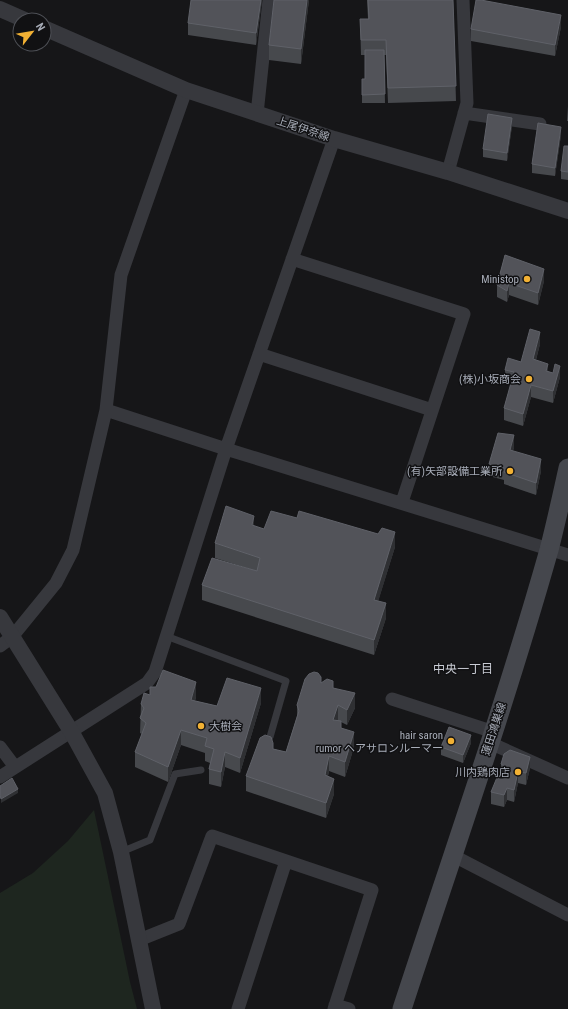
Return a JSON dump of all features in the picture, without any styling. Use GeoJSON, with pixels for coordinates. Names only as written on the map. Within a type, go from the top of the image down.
{"type":"FeatureCollection","features":[{"type":"Feature","properties":{"kind":"main road","name":"蓮田鴻巣線"},"geometry":{"type":"LineString","coordinates":[[402,1009],[492,737],[549,549],[568,468]]}},
{"type":"Feature","properties":{"kind":"street"},"geometry":{"type":"LineString","coordinates":[[257,114],[269,0]]}},
{"type":"Feature","properties":{"kind":"street"},"geometry":{"type":"LineString","coordinates":[[448,172],[467,103],[464,0]]}},
{"type":"Feature","properties":{"kind":"street"},"geometry":{"type":"LineString","coordinates":[[0,9],[12,14]]}},
{"type":"Feature","properties":{"kind":"street","name":"上尾伊奈線"},"geometry":{"type":"LineString","coordinates":[[52,31],[186,90],[334,139],[448,172],[568,211]]}},
{"type":"Feature","properties":{"kind":"street"},"geometry":{"type":"LineString","coordinates":[[6,641],[56,583],[72,550],[106,410],[121,275],[186,90]]}},
{"type":"Feature","properties":{"kind":"street"},"geometry":{"type":"LineString","coordinates":[[464,113],[540,124]]}},
{"type":"Feature","properties":{"kind":"street"},"geometry":{"type":"LineString","coordinates":[[0,777],[147,683],[155,672],[226,449],[334,139]]}},
{"type":"Feature","properties":{"kind":"street"},"geometry":{"type":"LineString","coordinates":[[292,259],[464,314],[402,502]]}},
{"type":"Feature","properties":{"kind":"street"},"geometry":{"type":"LineString","coordinates":[[259,354],[432,410]]}},
{"type":"Feature","properties":{"kind":"street"},"geometry":{"type":"LineString","coordinates":[[106,410],[226,449],[568,554]]}},
{"type":"Feature","properties":{"kind":"street"},"geometry":{"type":"LineString","coordinates":[[0,617],[6,641],[71,731],[105,793],[121,852],[153,1009]]}},
{"type":"Feature","properties":{"kind":"street"},"geometry":{"type":"LineString","coordinates":[[392,699],[492,737],[568,778]]}},
{"type":"Feature","properties":{"kind":"street"},"geometry":{"type":"LineString","coordinates":[[0,747],[15,767]]}},
{"type":"Feature","properties":{"kind":"street"},"geometry":{"type":"LineString","coordinates":[[139,940],[179,924],[212,836],[372,890],[335,1007],[349,1009]]}},
{"type":"Feature","properties":{"kind":"street"},"geometry":{"type":"LineString","coordinates":[[452,855],[568,916]]}},
{"type":"Feature","properties":{"kind":"street"},"geometry":{"type":"LineString","coordinates":[[238,1009],[286,861]]}},
{"type":"Feature","properties":{"kind":"lane"},"geometry":{"type":"LineString","coordinates":[[166,636],[286,682],[270,737]]}},
{"type":"Feature","properties":{"kind":"lane"},"geometry":{"type":"LineString","coordinates":[[121,852],[150,840],[174,774],[201,770]]}},
{"type":"Feature","properties":{"kind":"shaded area"},"geometry":{"type":"Polygon","coordinates":[[[94,810],[137,1009],[0,1009],[0,893],[33,873],[68,841],[94,810]]]}},
{"type":"Feature","properties":{"kind":"building"},"geometry":{"type":"Polygon","coordinates":[[[191,0],[261,0],[256,33],[188,23],[191,0]]]}},
{"type":"Feature","properties":{"kind":"building"},"geometry":{"type":"Polygon","coordinates":[[[274,0],[307,0],[301,49],[269,45],[274,0]]]}},
{"type":"Feature","properties":{"kind":"building"},"geometry":{"type":"Polygon","coordinates":[[[368,0],[453,0],[456,86],[388,88],[386,40],[361,40],[360,19],[369,19],[368,0]]]}},
{"type":"Feature","properties":{"kind":"building"},"geometry":{"type":"Polygon","coordinates":[[[476,0],[561,15],[555,45],[471,29],[476,0]]]}},
{"type":"Feature","properties":{"kind":"building"},"geometry":{"type":"Polygon","coordinates":[[[365,50],[384,50],[385,94],[362,95],[362,79],[365,79],[365,50]]]}},
{"type":"Feature","properties":{"kind":"building"},"geometry":{"type":"Polygon","coordinates":[[[488,114],[512,118],[507,153],[483,149],[488,114]]]}},
{"type":"Feature","properties":{"kind":"building"},"geometry":{"type":"Polygon","coordinates":[[[538,123],[561,127],[555,168],[532,164],[538,123]]]}},
{"type":"Feature","properties":{"kind":"building"},"geometry":{"type":"Polygon","coordinates":[[[564,146],[568,146],[568,172],[561,171],[564,146]]]}},
{"type":"Feature","properties":{"kind":"building"},"geometry":{"type":"Polygon","coordinates":[[[505,255],[544,269],[538,293],[509,283],[507,291],[497,285],[505,255]]]}},
{"type":"Feature","properties":{"kind":"building"},"geometry":{"type":"Polygon","coordinates":[[[530,329],[540,332],[533,359],[548,364],[546,371],[553,373],[555,364],[560,366],[553,391],[531,385],[523,414],[504,408],[514,372],[505,370],[508,358],[521,362],[530,329]]]}},
{"type":"Feature","properties":{"kind":"building"},"geometry":{"type":"Polygon","coordinates":[[[498,433],[514,435],[510,450],[541,459],[536,483],[504,472],[504,468],[489,464],[498,433]]]}},
{"type":"Feature","properties":{"kind":"building"},"geometry":{"type":"Polygon","coordinates":[[[226,506],[254,516],[252,525],[264,529],[271,511],[297,518],[299,511],[378,534],[382,528],[395,532],[374,600],[386,603],[374,640],[202,585],[212,558],[257,571],[260,558],[215,543],[226,506]]]}},
{"type":"Feature","properties":{"kind":"building"},"geometry":{"type":"Polygon","coordinates":[[[163,670],[196,682],[191,700],[217,706],[227,678],[261,688],[240,758],[225,752],[221,772],[209,769],[214,749],[205,746],[207,738],[181,730],[168,767],[135,752],[146,723],[140,718],[144,708],[141,704],[144,693],[150,695],[150,687],[156,687],[163,670]]]}},
{"type":"Feature","properties":{"kind":"building"},"geometry":{"type":"Polygon","coordinates":[[[314,672],[318,673],[321,677],[321,683],[327,679],[333,681],[333,688],[355,693],[347,710],[338,705],[333,720],[341,721],[341,728],[354,732],[345,762],[329,756],[325,775],[334,779],[326,803],[246,776],[260,738],[265,735],[271,737],[273,749],[286,752],[299,711],[297,705],[305,679],[309,674],[314,672]]]}},
{"type":"Feature","properties":{"kind":"building"},"geometry":{"type":"Polygon","coordinates":[[[449,727],[471,735],[463,755],[441,747],[449,727]]]}},
{"type":"Feature","properties":{"kind":"building"},"geometry":{"type":"Polygon","coordinates":[[[510,750],[530,757],[526,773],[518,772],[514,790],[507,788],[504,795],[491,792],[498,775],[505,777],[506,767],[501,764],[504,754],[510,750]]]}},
{"type":"Feature","properties":{"kind":"building"},"geometry":{"type":"Polygon","coordinates":[[[12,778],[18,789],[1,799],[0,786],[12,778]]]}},
{"type":"Feature","properties":{"kind":"place","name":"Ministop"},"geometry":{"type":"Point","coordinates":[527,279]}},
{"type":"Feature","properties":{"kind":"place","name":"(株)小坂商会"},"geometry":{"type":"Point","coordinates":[529,379]}},
{"type":"Feature","properties":{"kind":"place","name":"(有)矢部設備工業所"},"geometry":{"type":"Point","coordinates":[510,471]}},
{"type":"Feature","properties":{"kind":"place","name":"大樹会"},"geometry":{"type":"Point","coordinates":[201,726]}},
{"type":"Feature","properties":{"kind":"place","name":"hair saron rumor ヘアサロンルーマー"},"geometry":{"type":"Point","coordinates":[451,741]}},
{"type":"Feature","properties":{"kind":"place","name":"川内鶏肉店"},"geometry":{"type":"Point","coordinates":[518,772]}},
{"type":"Feature","properties":{"kind":"district","name":"中央一丁目"},"geometry":{"type":"Point","coordinates":[463,669]}}]}
